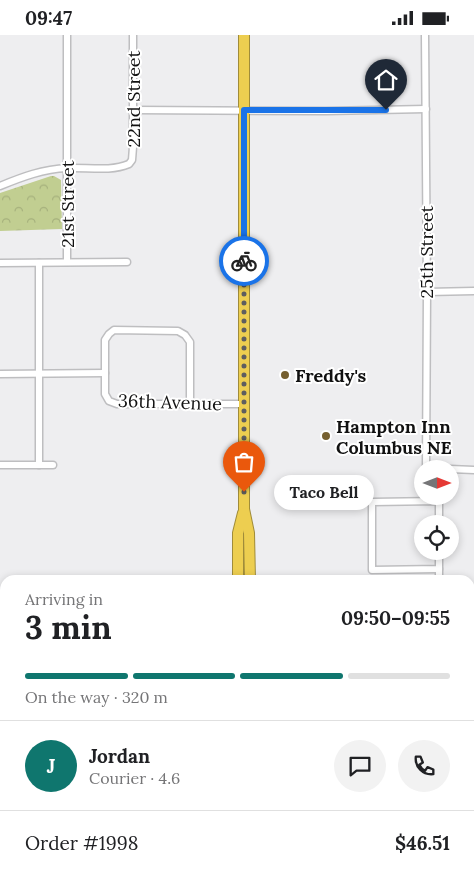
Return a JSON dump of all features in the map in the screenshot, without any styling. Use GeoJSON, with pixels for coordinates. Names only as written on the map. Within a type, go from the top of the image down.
{"type":"FeatureCollection","features":[{"type":"Feature","properties":{"kind":"highway"},"geometry":{"type":"LineString","coordinates":[[244,35],[244,509],[249,533],[250,575]]}},
{"type":"Feature","properties":{"kind":"highway"},"geometry":{"type":"LineString","coordinates":[[238,575],[238,533],[244,509]]}},
{"type":"Feature","properties":{"kind":"street","name":"21st Street"},"geometry":{"type":"LineString","coordinates":[[39,465],[39,263],[67,262],[67,35]]}},
{"type":"Feature","properties":{"kind":"street","name":"22nd Street"},"geometry":{"type":"LineString","coordinates":[[67,168],[115,169],[129,165],[132,160],[133,35]]}},
{"type":"Feature","properties":{"kind":"street","name":"25th Street"},"geometry":{"type":"LineString","coordinates":[[425,35],[426,460]]}},
{"type":"Feature","properties":{"kind":"street"},"geometry":{"type":"LineString","coordinates":[[133,110],[326,111],[426,109]]}},
{"type":"Feature","properties":{"kind":"street"},"geometry":{"type":"LineString","coordinates":[[0,186],[27,175],[67,168]]}},
{"type":"Feature","properties":{"kind":"street"},"geometry":{"type":"LineString","coordinates":[[67,262],[127,262]]}},
{"type":"Feature","properties":{"kind":"street"},"geometry":{"type":"LineString","coordinates":[[0,263],[39,263]]}},
{"type":"Feature","properties":{"kind":"street"},"geometry":{"type":"LineString","coordinates":[[427,292],[474,291]]}},
{"type":"Feature","properties":{"kind":"street"},"geometry":{"type":"LineString","coordinates":[[105,373],[105,340],[108,334],[114,330],[178,331],[185,335],[190,342],[190,404]]}},
{"type":"Feature","properties":{"kind":"street","name":"36th Avenue"},"geometry":{"type":"LineString","coordinates":[[0,374],[105,373],[105,394],[110,401],[117,404],[244,404]]}},
{"type":"Feature","properties":{"kind":"street"},"geometry":{"type":"LineString","coordinates":[[0,465],[53,465]]}},
{"type":"Feature","properties":{"kind":"street"},"geometry":{"type":"LineString","coordinates":[[459,469],[474,470]]}},
{"type":"Feature","properties":{"kind":"street"},"geometry":{"type":"LineString","coordinates":[[439,515],[439,501],[372,502],[372,570],[439,569]]}},
{"type":"Feature","properties":{"kind":"street"},"geometry":{"type":"LineString","coordinates":[[439,560],[439,575]]}},
{"type":"Feature","properties":{"kind":"green space"},"geometry":{"type":"Polygon","coordinates":[[[51,176],[61,180],[62,229],[0,231],[0,193],[51,176]]]}},
{"type":"Feature","properties":{"kind":"way so far"},"geometry":{"type":"LineString","coordinates":[[244,261],[244,492]]}},
{"type":"Feature","properties":{"kind":"place","name":"Freddy's"},"geometry":{"type":"Point","coordinates":[285,375]}},
{"type":"Feature","properties":{"kind":"place","name":"Hampton Inn Columbus NE"},"geometry":{"type":"Point","coordinates":[326,436]}},
{"type":"Feature","properties":{"kind":"place","name":"Taco Bell"},"geometry":{"type":"Point","coordinates":[244,492]}},
{"type":"Feature","properties":{"kind":"route"},"geometry":{"type":"LineString","coordinates":[[244,261],[244,110],[386,110]]}}]}
